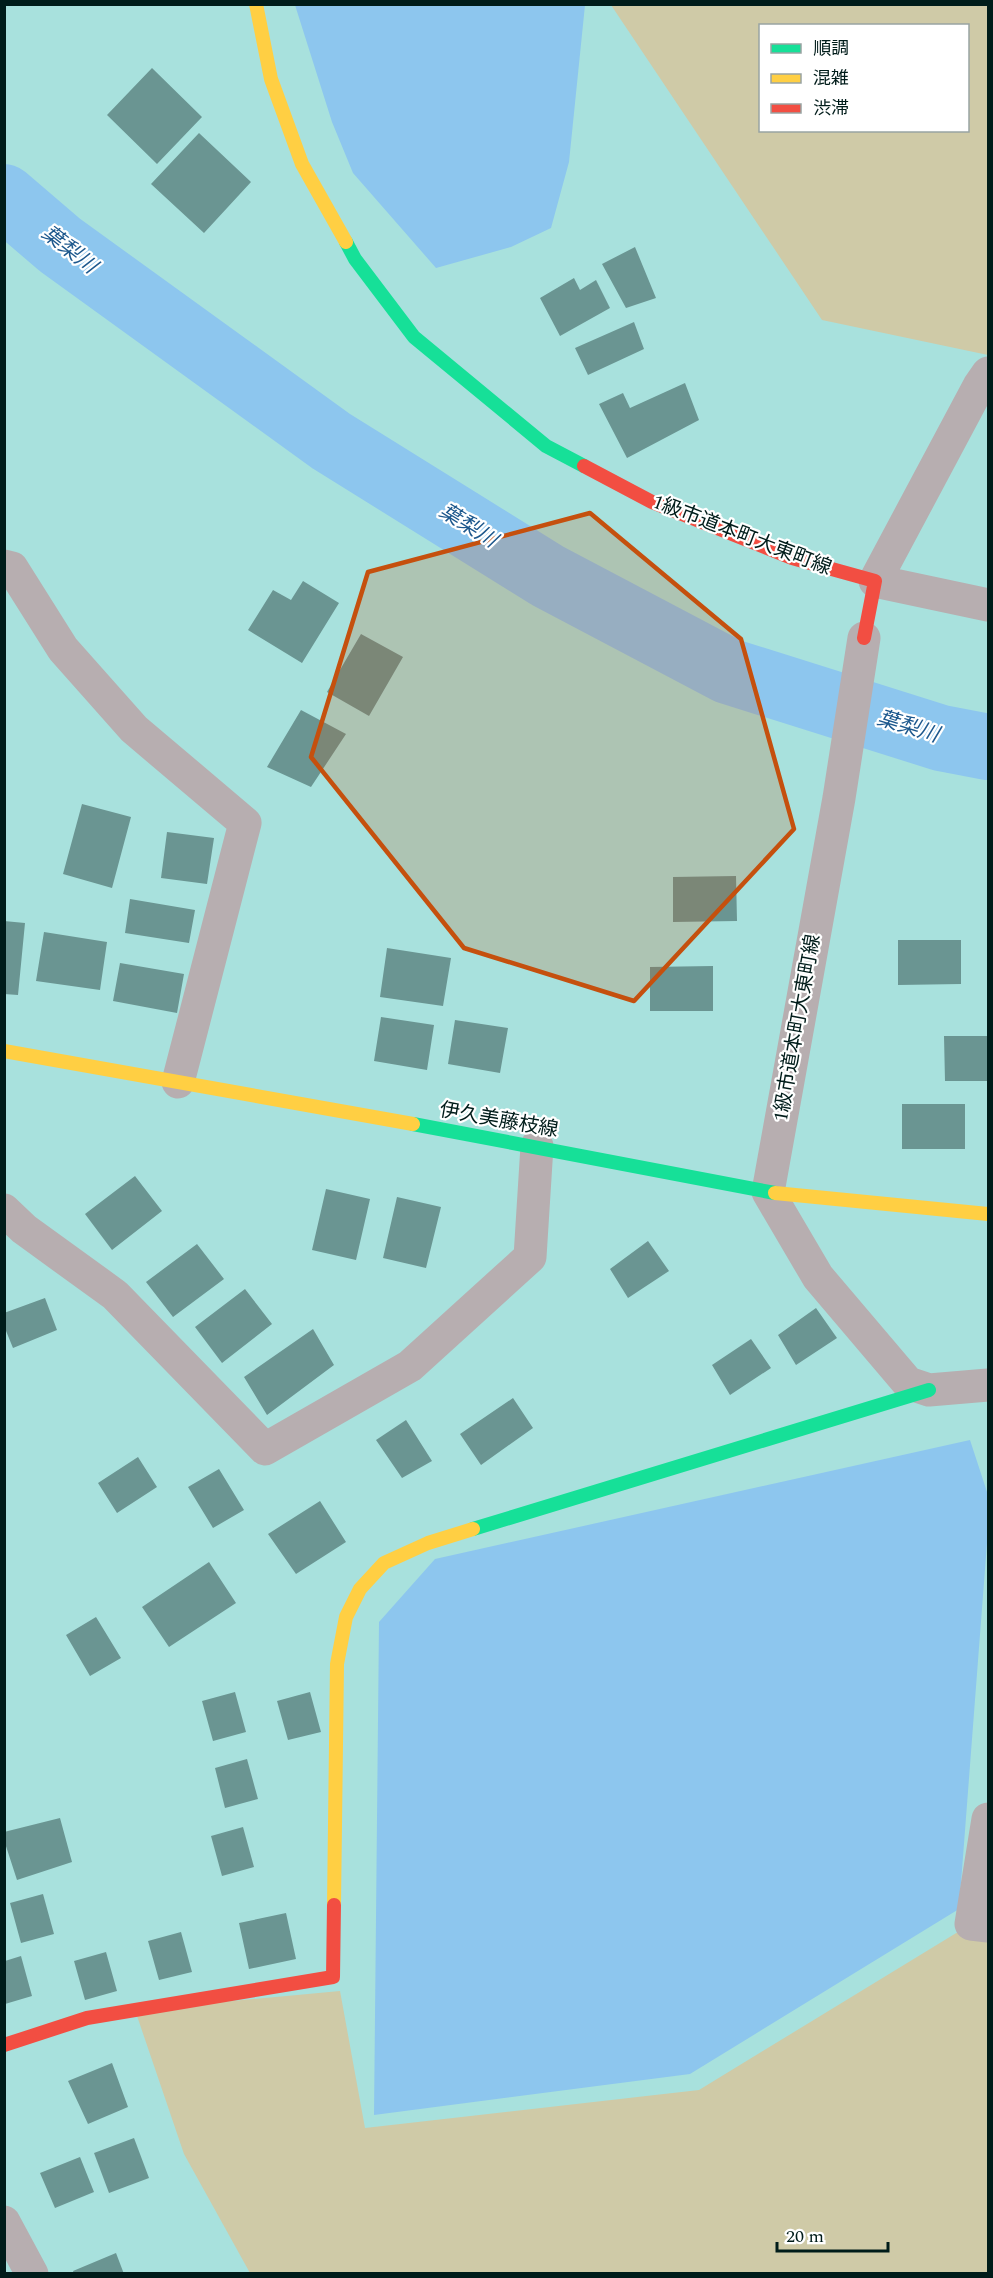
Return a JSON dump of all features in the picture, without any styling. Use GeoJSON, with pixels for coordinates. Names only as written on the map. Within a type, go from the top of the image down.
{"type":"FeatureCollection","features":[{"type":"Feature","properties":{"kind":"street","name":"1級市道本町大東町線"},"geometry":{"type":"LineString","coordinates":[[255,4],[271,79],[302,164],[355,259],[414,337],[546,446],[652,502],[792,558],[875,581],[839,798],[768,1191]]}},
{"type":"Feature","properties":{"kind":"street"},"geometry":{"type":"LineString","coordinates":[[988,373],[875,581],[988,604]]}},
{"type":"Feature","properties":{"kind":"street"},"geometry":{"type":"LineString","coordinates":[[4,566],[12,568],[63,649],[134,729],[245,823],[177,1082]]}},
{"type":"Feature","properties":{"kind":"street","name":"伊久美藤枝線"},"geometry":{"type":"LineString","coordinates":[[4,1051],[537,1146],[768,1191],[988,1214]]}},
{"type":"Feature","properties":{"kind":"street"},"geometry":{"type":"LineString","coordinates":[[4,1210],[24,1229],[115,1295],[265,1449],[410,1366],[530,1257],[537,1146]]}},
{"type":"Feature","properties":{"kind":"street"},"geometry":{"type":"LineString","coordinates":[[768,1191],[818,1277],[908,1383],[929,1390]]}},
{"type":"Feature","properties":{"kind":"street"},"geometry":{"type":"LineString","coordinates":[[4,2045],[87,2018],[333,1977],[337,1664],[345,1617],[360,1589],[384,1563],[428,1543],[929,1390],[988,1385]]}},
{"type":"Feature","properties":{"kind":"street"},"geometry":{"type":"LineString","coordinates":[[988,1819],[971,1924],[988,1926]]}},
{"type":"Feature","properties":{"kind":"street"},"geometry":{"type":"LineString","coordinates":[[4,2222],[32,2274]]}},
{"type":"Feature","properties":{"kind":"highlighted area"},"geometry":{"type":"Polygon","coordinates":[[[590,513],[741,639],[794,829],[634,1001],[464,948],[311,757],[368,572],[590,513]]]}},
{"type":"Feature","properties":{"kind":"shaded area"},"geometry":{"type":"Polygon","coordinates":[[[611,5],[988,5],[988,355],[822,320],[611,5]]]}},
{"type":"Feature","properties":{"kind":"shaded area"},"geometry":{"type":"Polygon","coordinates":[[[971,1924],[988,1929],[988,2273],[250,2273],[184,2154],[135,2010],[340,1991],[365,2128],[699,2090],[971,1924]]]}},
{"type":"Feature","properties":{"kind":"water"},"geometry":{"type":"Polygon","coordinates":[[[295,5],[585,5],[569,162],[551,228],[511,247],[436,268],[353,173],[332,122],[295,5]]]}},
{"type":"Feature","properties":{"kind":"water"},"geometry":{"type":"Polygon","coordinates":[[[970,1440],[988,1495],[988,1530],[959,1909],[690,2074],[374,2115],[379,1622],[435,1559],[970,1440]]]}},
{"type":"Feature","properties":{"kind":"building"},"geometry":{"type":"Polygon","coordinates":[[[152,68],[202,117],[157,164],[107,115],[152,68]]]}},
{"type":"Feature","properties":{"kind":"building"},"geometry":{"type":"Polygon","coordinates":[[[199,133],[251,182],[204,233],[151,184],[199,133]]]}},
{"type":"Feature","properties":{"kind":"building"},"geometry":{"type":"Polygon","coordinates":[[[635,247],[656,298],[626,308],[602,264],[635,247]]]}},
{"type":"Feature","properties":{"kind":"building"},"geometry":{"type":"Polygon","coordinates":[[[574,278],[580,290],[596,280],[610,308],[560,336],[540,298],[574,278]]]}},
{"type":"Feature","properties":{"kind":"building"},"geometry":{"type":"Polygon","coordinates":[[[634,322],[644,349],[588,375],[575,348],[634,322]]]}},
{"type":"Feature","properties":{"kind":"building"},"geometry":{"type":"Polygon","coordinates":[[[685,383],[699,420],[627,458],[599,404],[623,393],[630,408],[685,383]]]}},
{"type":"Feature","properties":{"kind":"building"},"geometry":{"type":"Polygon","coordinates":[[[303,581],[339,603],[302,663],[248,630],[273,590],[291,600],[303,581]]]}},
{"type":"Feature","properties":{"kind":"building"},"geometry":{"type":"Polygon","coordinates":[[[361,634],[403,657],[369,716],[327,692],[361,634]]]}},
{"type":"Feature","properties":{"kind":"building"},"geometry":{"type":"Polygon","coordinates":[[[301,710],[346,734],[311,787],[267,767],[301,710]]]}},
{"type":"Feature","properties":{"kind":"building"},"geometry":{"type":"Polygon","coordinates":[[[82,804],[131,817],[112,888],[63,874],[82,804]]]}},
{"type":"Feature","properties":{"kind":"building"},"geometry":{"type":"Polygon","coordinates":[[[167,832],[214,838],[207,884],[161,878],[167,832]]]}},
{"type":"Feature","properties":{"kind":"building"},"geometry":{"type":"Polygon","coordinates":[[[736,876],[737,921],[673,922],[673,877],[736,876]]]}},
{"type":"Feature","properties":{"kind":"building"},"geometry":{"type":"Polygon","coordinates":[[[130,899],[195,910],[189,943],[125,933],[130,899]]]}},
{"type":"Feature","properties":{"kind":"building"},"geometry":{"type":"Polygon","coordinates":[[[4,921],[25,923],[18,995],[4,994],[4,921]]]}},
{"type":"Feature","properties":{"kind":"building"},"geometry":{"type":"Polygon","coordinates":[[[44,932],[107,942],[100,990],[36,981],[44,932]]]}},
{"type":"Feature","properties":{"kind":"building"},"geometry":{"type":"Polygon","coordinates":[[[898,940],[961,940],[961,984],[898,985],[898,940]]]}},
{"type":"Feature","properties":{"kind":"building"},"geometry":{"type":"Polygon","coordinates":[[[387,948],[451,958],[443,1006],[380,997],[387,948]]]}},
{"type":"Feature","properties":{"kind":"building"},"geometry":{"type":"Polygon","coordinates":[[[120,963],[184,974],[177,1013],[113,1001],[120,963]]]}},
{"type":"Feature","properties":{"kind":"building"},"geometry":{"type":"Polygon","coordinates":[[[713,966],[713,1011],[650,1011],[650,967],[713,966]]]}},
{"type":"Feature","properties":{"kind":"building"},"geometry":{"type":"Polygon","coordinates":[[[381,1017],[434,1025],[427,1070],[374,1061],[381,1017]]]}},
{"type":"Feature","properties":{"kind":"building"},"geometry":{"type":"Polygon","coordinates":[[[455,1020],[508,1028],[500,1073],[448,1064],[455,1020]]]}},
{"type":"Feature","properties":{"kind":"building"},"geometry":{"type":"Polygon","coordinates":[[[944,1036],[988,1036],[988,1081],[945,1081],[944,1036]]]}},
{"type":"Feature","properties":{"kind":"building"},"geometry":{"type":"Polygon","coordinates":[[[902,1104],[965,1104],[965,1149],[902,1149],[902,1104]]]}},
{"type":"Feature","properties":{"kind":"building"},"geometry":{"type":"Polygon","coordinates":[[[135,1176],[162,1211],[112,1250],[85,1214],[135,1176]]]}},
{"type":"Feature","properties":{"kind":"building"},"geometry":{"type":"Polygon","coordinates":[[[326,1189],[370,1199],[356,1260],[312,1250],[326,1189]]]}},
{"type":"Feature","properties":{"kind":"building"},"geometry":{"type":"Polygon","coordinates":[[[397,1197],[441,1207],[426,1268],[383,1258],[397,1197]]]}},
{"type":"Feature","properties":{"kind":"building"},"geometry":{"type":"Polygon","coordinates":[[[648,1241],[669,1271],[628,1298],[610,1269],[648,1241]]]}},
{"type":"Feature","properties":{"kind":"building"},"geometry":{"type":"Polygon","coordinates":[[[197,1244],[224,1279],[173,1317],[146,1282],[197,1244]]]}},
{"type":"Feature","properties":{"kind":"building"},"geometry":{"type":"Polygon","coordinates":[[[245,1289],[272,1324],[222,1363],[195,1327],[245,1289]]]}},
{"type":"Feature","properties":{"kind":"building"},"geometry":{"type":"Polygon","coordinates":[[[45,1298],[57,1330],[13,1348],[4,1326],[4,1313],[45,1298]]]}},
{"type":"Feature","properties":{"kind":"building"},"geometry":{"type":"Polygon","coordinates":[[[816,1308],[837,1338],[796,1365],[778,1335],[816,1308]]]}},
{"type":"Feature","properties":{"kind":"building"},"geometry":{"type":"Polygon","coordinates":[[[313,1329],[334,1365],[267,1415],[244,1377],[313,1329]]]}},
{"type":"Feature","properties":{"kind":"building"},"geometry":{"type":"Polygon","coordinates":[[[751,1339],[771,1368],[730,1395],[712,1365],[751,1339]]]}},
{"type":"Feature","properties":{"kind":"building"},"geometry":{"type":"Polygon","coordinates":[[[513,1398],[533,1428],[481,1465],[460,1434],[513,1398]]]}},
{"type":"Feature","properties":{"kind":"building"},"geometry":{"type":"Polygon","coordinates":[[[406,1420],[432,1461],[402,1478],[376,1440],[406,1420]]]}},
{"type":"Feature","properties":{"kind":"building"},"geometry":{"type":"Polygon","coordinates":[[[138,1457],[157,1487],[117,1513],[98,1483],[138,1457]]]}},
{"type":"Feature","properties":{"kind":"building"},"geometry":{"type":"Polygon","coordinates":[[[219,1469],[244,1510],[213,1528],[188,1487],[219,1469]]]}},
{"type":"Feature","properties":{"kind":"building"},"geometry":{"type":"Polygon","coordinates":[[[320,1501],[346,1542],[296,1574],[268,1534],[320,1501]]]}},
{"type":"Feature","properties":{"kind":"building"},"geometry":{"type":"Polygon","coordinates":[[[209,1562],[236,1603],[169,1647],[142,1607],[209,1562]]]}},
{"type":"Feature","properties":{"kind":"building"},"geometry":{"type":"Polygon","coordinates":[[[96,1617],[121,1658],[90,1676],[66,1635],[96,1617]]]}},
{"type":"Feature","properties":{"kind":"building"},"geometry":{"type":"Polygon","coordinates":[[[235,1692],[246,1732],[213,1741],[202,1701],[235,1692]]]}},
{"type":"Feature","properties":{"kind":"building"},"geometry":{"type":"Polygon","coordinates":[[[310,1692],[321,1732],[288,1740],[277,1701],[310,1692]]]}},
{"type":"Feature","properties":{"kind":"building"},"geometry":{"type":"Polygon","coordinates":[[[247,1759],[258,1799],[225,1808],[215,1768],[247,1759]]]}},
{"type":"Feature","properties":{"kind":"building"},"geometry":{"type":"Polygon","coordinates":[[[60,1818],[72,1862],[17,1880],[4,1840],[4,1832],[60,1818]]]}},
{"type":"Feature","properties":{"kind":"building"},"geometry":{"type":"Polygon","coordinates":[[[243,1827],[254,1867],[222,1876],[211,1836],[243,1827]]]}},
{"type":"Feature","properties":{"kind":"building"},"geometry":{"type":"Polygon","coordinates":[[[43,1894],[54,1934],[21,1943],[10,1903],[43,1894]]]}},
{"type":"Feature","properties":{"kind":"building"},"geometry":{"type":"Polygon","coordinates":[[[286,1913],[296,1959],[249,1969],[239,1923],[286,1913]]]}},
{"type":"Feature","properties":{"kind":"building"},"geometry":{"type":"Polygon","coordinates":[[[181,1932],[192,1972],[159,1980],[148,1941],[181,1932]]]}},
{"type":"Feature","properties":{"kind":"building"},"geometry":{"type":"Polygon","coordinates":[[[106,1952],[117,1991],[85,2000],[74,1961],[106,1952]]]}},
{"type":"Feature","properties":{"kind":"building"},"geometry":{"type":"Polygon","coordinates":[[[21,1956],[32,1996],[5,2004],[5,1961],[21,1956]]]}},
{"type":"Feature","properties":{"kind":"building"},"geometry":{"type":"Polygon","coordinates":[[[112,2063],[128,2107],[88,2124],[68,2081],[112,2063]]]}},
{"type":"Feature","properties":{"kind":"building"},"geometry":{"type":"Polygon","coordinates":[[[134,2138],[149,2178],[109,2193],[94,2153],[134,2138]]]}},
{"type":"Feature","properties":{"kind":"building"},"geometry":{"type":"Polygon","coordinates":[[[80,2157],[94,2192],[55,2208],[40,2173],[80,2157]]]}},
{"type":"Feature","properties":{"kind":"building"},"geometry":{"type":"Polygon","coordinates":[[[116,2253],[124,2274],[74,2274],[73,2271],[116,2253]]]}},
{"type":"Feature","properties":{"kind":"waterway","name":"葉梨川"},"geometry":{"type":"LineString","coordinates":[[4,197],[60,245],[331,441],[548,576],[728,671],[941,738],[988,747]]}},
{"type":"Feature","properties":{"kind":"traffic: fast"},"geometry":{"type":"LineString","coordinates":[[346,242],[355,259],[414,337],[546,446],[584,466]]}},
{"type":"Feature","properties":{"kind":"traffic: fast"},"geometry":{"type":"LineString","coordinates":[[413,1124],[775,1193]]}},
{"type":"Feature","properties":{"kind":"traffic: fast"},"geometry":{"type":"LineString","coordinates":[[473,1529],[929,1390]]}},
{"type":"Feature","properties":{"kind":"traffic: slow"},"geometry":{"type":"LineString","coordinates":[[256,4],[271,79],[302,164],[346,242]]}},
{"type":"Feature","properties":{"kind":"traffic: slow"},"geometry":{"type":"LineString","coordinates":[[4,1051],[413,1124]]}},
{"type":"Feature","properties":{"kind":"traffic: slow"},"geometry":{"type":"LineString","coordinates":[[775,1193],[988,1214]]}},
{"type":"Feature","properties":{"kind":"traffic: slow"},"geometry":{"type":"LineString","coordinates":[[334,1905],[337,1664],[346,1617],[360,1589],[384,1563],[428,1543],[473,1529]]}},
{"type":"Feature","properties":{"kind":"traffic: jam"},"geometry":{"type":"LineString","coordinates":[[584,466],[652,502],[792,558],[875,581],[864,638]]}},
{"type":"Feature","properties":{"kind":"traffic: jam"},"geometry":{"type":"LineString","coordinates":[[4,2045],[87,2018],[333,1977],[334,1905]]}}]}
